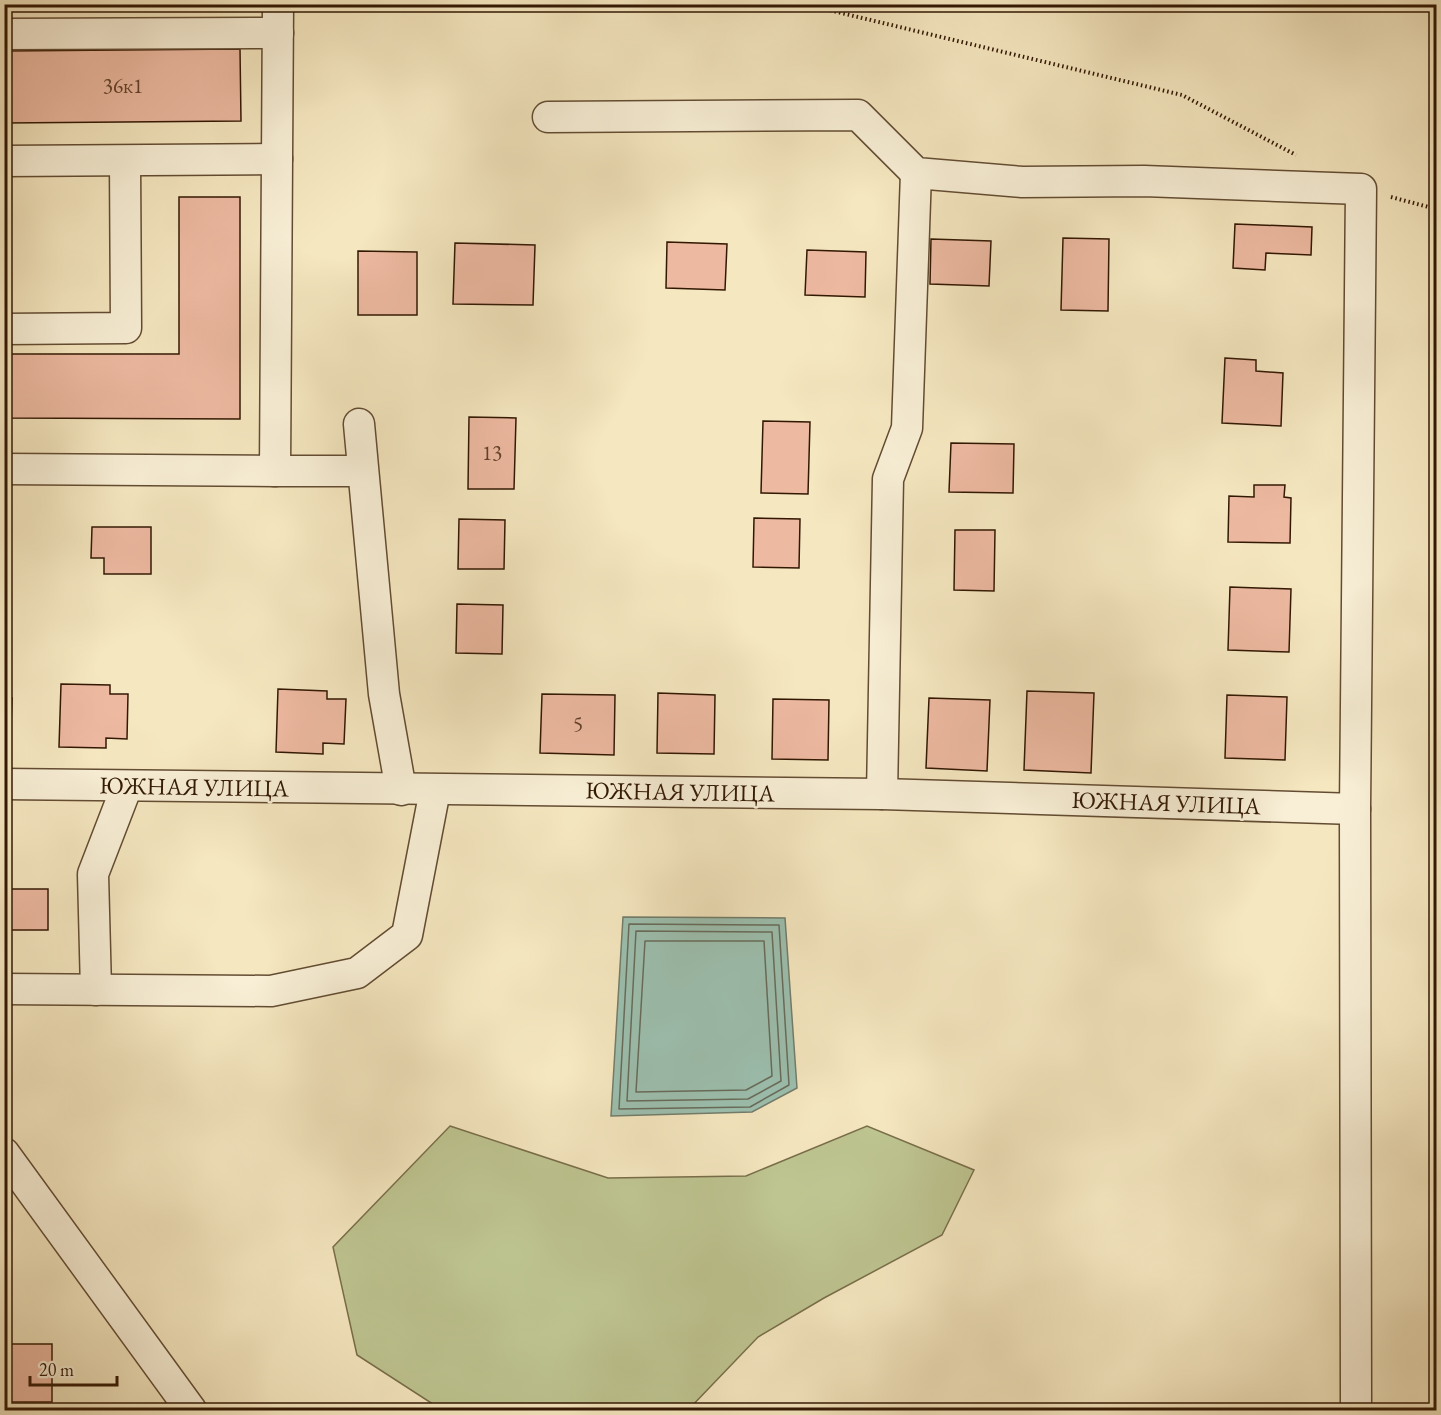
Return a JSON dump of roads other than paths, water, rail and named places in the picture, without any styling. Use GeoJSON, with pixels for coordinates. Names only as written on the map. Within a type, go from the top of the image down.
{"type":"FeatureCollection","features":[{"type":"Feature","properties":{"kind":"street"},"geometry":{"type":"LineString","coordinates":[[4,34],[278,19],[275,471]]}},
{"type":"Feature","properties":{"kind":"street"},"geometry":{"type":"LineString","coordinates":[[548,117],[858,115],[916,173],[1022,182],[1144,181],[1361,189],[1355,809],[1356,1410]]}},
{"type":"Feature","properties":{"kind":"street"},"geometry":{"type":"LineString","coordinates":[[4,161],[277,159]]}},
{"type":"Feature","properties":{"kind":"street"},"geometry":{"type":"LineString","coordinates":[[4,329],[126,328],[125,161]]}},
{"type":"Feature","properties":{"kind":"street"},"geometry":{"type":"LineString","coordinates":[[882,794],[888,479],[907,428],[916,173]]}},
{"type":"Feature","properties":{"kind":"street"},"geometry":{"type":"LineString","coordinates":[[359,424],[384,694],[401,790]]}},
{"type":"Feature","properties":{"kind":"street"},"geometry":{"type":"LineString","coordinates":[[4,469],[362,471]]}},
{"type":"Feature","properties":{"kind":"street","name":"ЮЖНАЯ УЛИЦА"},"geometry":{"type":"LineString","coordinates":[[4,784],[882,794],[1355,809]]}},
{"type":"Feature","properties":{"kind":"street"},"geometry":{"type":"LineString","coordinates":[[96,990],[93,873],[128,786]]}},
{"type":"Feature","properties":{"kind":"street"},"geometry":{"type":"LineString","coordinates":[[4,989],[271,991],[357,973],[407,934],[435,790]]}},
{"type":"Feature","properties":{"kind":"street"},"geometry":{"type":"LineString","coordinates":[[4,1153],[191,1410]]}},
{"type":"Feature","properties":{"kind":"water"},"geometry":{"type":"Polygon","coordinates":[[[623,917],[785,918],[797,1088],[752,1112],[611,1116],[623,917]]]}}]}
